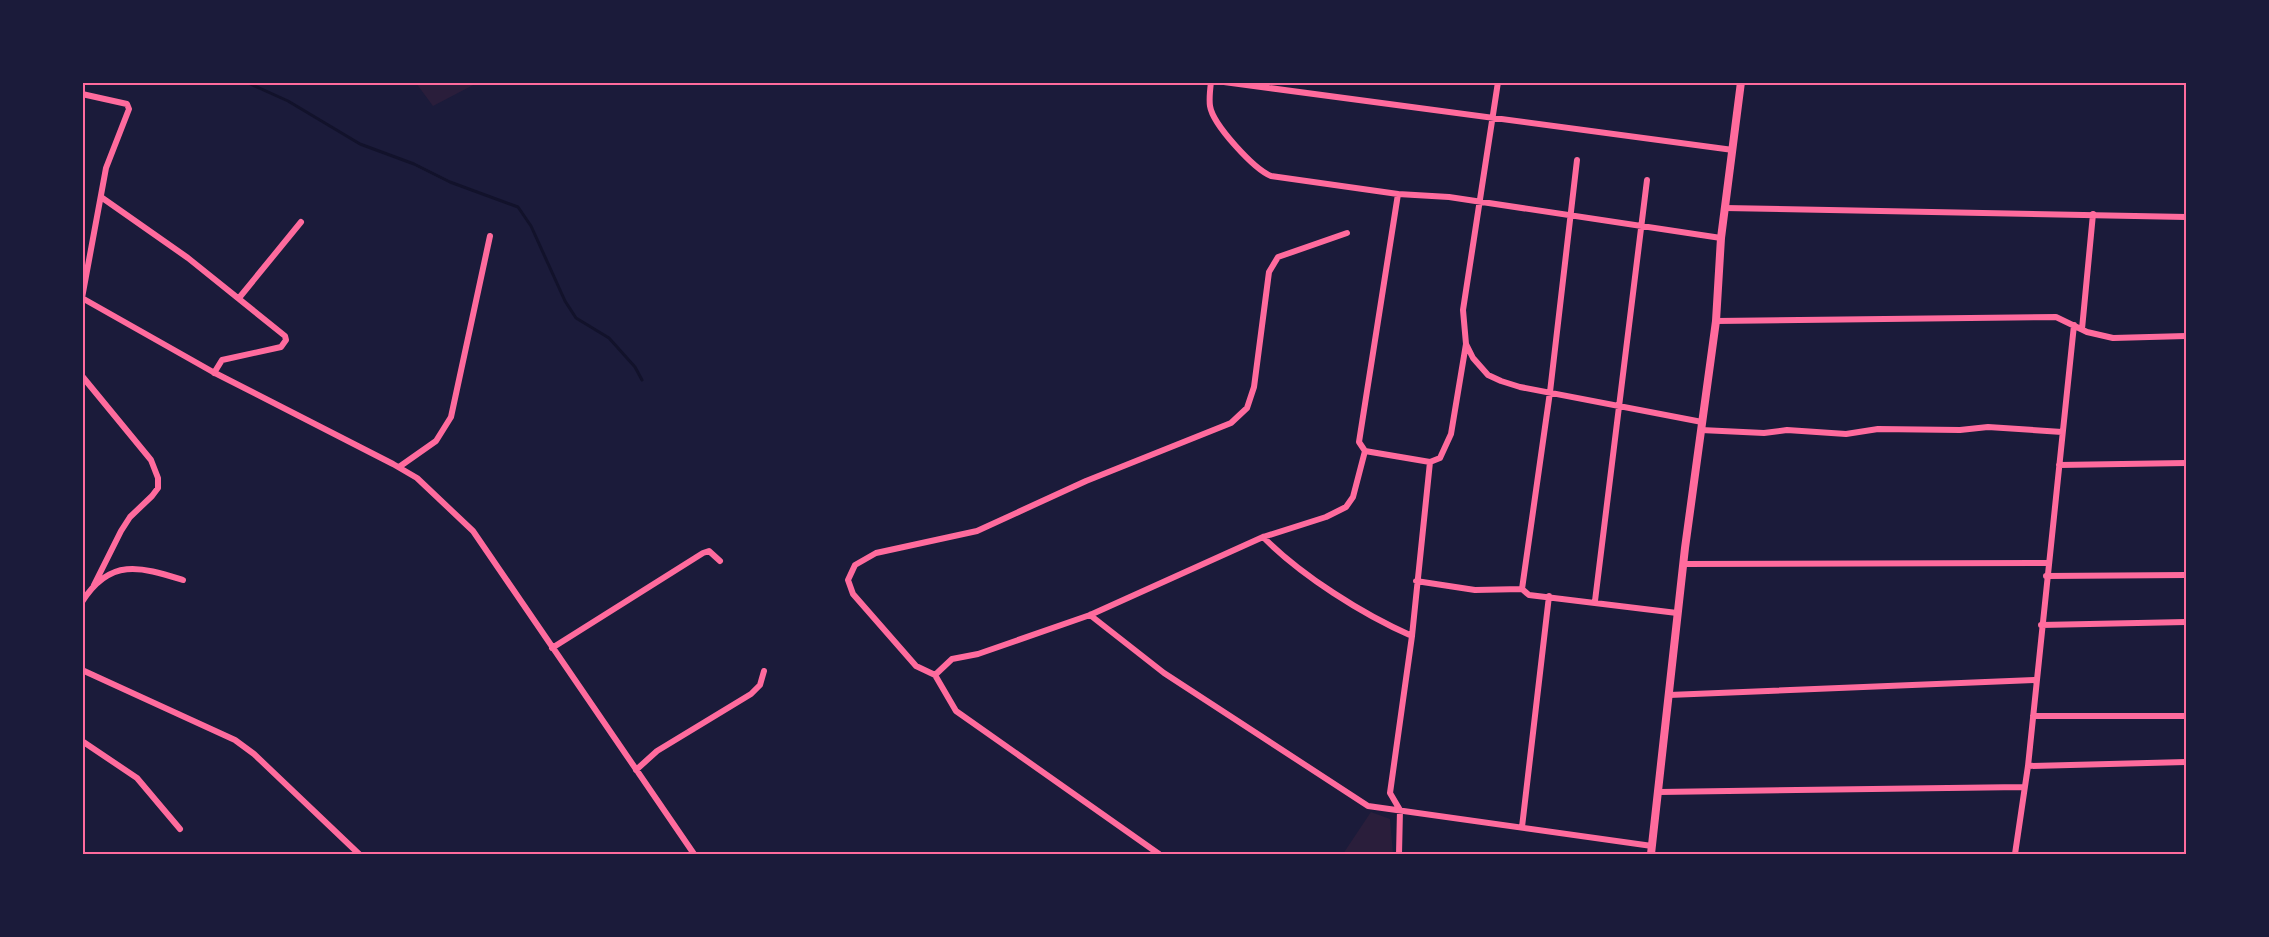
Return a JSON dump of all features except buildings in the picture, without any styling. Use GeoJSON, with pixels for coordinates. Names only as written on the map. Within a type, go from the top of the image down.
{"type":"FeatureCollection","features":[{"type":"Feature","properties":{"kind":"street"},"geometry":{"type":"LineString","coordinates":[[1211,82],[1209,105],[1212,114],[1218,124],[1264,173],[1398,194],[1480,202],[1721,238]]}},
{"type":"Feature","properties":{"kind":"street"},"geometry":{"type":"LineString","coordinates":[[1224,82],[1494,116],[1733,150]]}},
{"type":"Feature","properties":{"kind":"street"},"geometry":{"type":"LineString","coordinates":[[1398,194],[1359,442],[1365,451],[1430,462],[1440,458],[1446,448],[1466,344],[1463,310],[1498,82]]}},
{"type":"Feature","properties":{"kind":"street"},"geometry":{"type":"LineString","coordinates":[[1090,615],[1164,673],[1368,806],[1522,827],[1652,850],[1677,613],[1716,321],[1721,238],[1741,82]]}},
{"type":"Feature","properties":{"kind":"street"},"geometry":{"type":"LineString","coordinates":[[82,94],[129,105],[106,168],[82,298],[214,373],[399,467],[436,495],[473,531],[694,855]]}},
{"type":"Feature","properties":{"kind":"street"},"geometry":{"type":"LineString","coordinates":[[1522,589],[1550,392],[1577,160]]}},
{"type":"Feature","properties":{"kind":"street"},"geometry":{"type":"LineString","coordinates":[[1595,601],[1647,180]]}},
{"type":"Feature","properties":{"kind":"street"},"geometry":{"type":"LineString","coordinates":[[101,196],[282,332],[286,340],[281,346],[222,360],[214,373]]}},
{"type":"Feature","properties":{"kind":"street"},"geometry":{"type":"LineString","coordinates":[[1725,208],[2187,217]]}},
{"type":"Feature","properties":{"kind":"street"},"geometry":{"type":"LineString","coordinates":[[2082,329],[2093,214]]}},
{"type":"Feature","properties":{"kind":"street"},"geometry":{"type":"LineString","coordinates":[[239,298],[301,222]]}},
{"type":"Feature","properties":{"kind":"street"},"geometry":{"type":"LineString","coordinates":[[1159,855],[956,711],[936,675],[916,666],[853,594],[848,580],[855,565],[876,553],[977,531],[1086,481],[1231,423],[1247,408],[1254,387],[1269,272],[1278,256],[1347,233]]}},
{"type":"Feature","properties":{"kind":"street"},"geometry":{"type":"LineString","coordinates":[[399,467],[436,441],[451,417],[490,236]]}},
{"type":"Feature","properties":{"kind":"street"},"geometry":{"type":"LineString","coordinates":[[1716,321],[2056,317],[2082,329],[2113,338],[2187,336]]}},
{"type":"Feature","properties":{"kind":"street"},"geometry":{"type":"LineString","coordinates":[[2015,855],[2023,787],[2028,766],[2047,563],[2074,326]]}},
{"type":"Feature","properties":{"kind":"street"},"geometry":{"type":"LineString","coordinates":[[1466,344],[1473,358],[1488,375],[1520,387],[1618,406],[1701,426],[1764,433],[1787,430],[1846,434],[1878,429],[1988,428],[2062,432]]}},
{"type":"Feature","properties":{"kind":"street"},"geometry":{"type":"LineString","coordinates":[[82,376],[151,460],[159,478],[158,488],[130,517],[94,585],[82,602]]}},
{"type":"Feature","properties":{"kind":"street"},"geometry":{"type":"LineString","coordinates":[[936,675],[952,659],[978,654],[1090,615],[1263,537],[1326,517],[1346,507],[1353,497],[1365,451]]}},
{"type":"Feature","properties":{"kind":"street"},"geometry":{"type":"LineString","coordinates":[[1398,855],[1400,810],[1390,793],[1412,636],[1430,462]]}},
{"type":"Feature","properties":{"kind":"street"},"geometry":{"type":"LineString","coordinates":[[2059,465],[2187,463]]}},
{"type":"Feature","properties":{"kind":"street"},"geometry":{"type":"LineString","coordinates":[[1263,537],[1279,553],[1375,619],[1412,636]]}},
{"type":"Feature","properties":{"kind":"street"},"geometry":{"type":"LineString","coordinates":[[552,648],[703,553],[709,551],[720,561]]}},
{"type":"Feature","properties":{"kind":"street"},"geometry":{"type":"LineString","coordinates":[[1683,564],[2047,563]]}},
{"type":"Feature","properties":{"kind":"street"},"geometry":{"type":"LineString","coordinates":[[94,585],[114,573],[129,568],[142,568],[183,580]]}},
{"type":"Feature","properties":{"kind":"street"},"geometry":{"type":"LineString","coordinates":[[2046,576],[2187,575]]}},
{"type":"Feature","properties":{"kind":"street"},"geometry":{"type":"LineString","coordinates":[[1416,581],[1475,590],[1522,589],[1529,595],[1595,601],[1677,613]]}},
{"type":"Feature","properties":{"kind":"street"},"geometry":{"type":"LineString","coordinates":[[1522,827],[1549,596]]}},
{"type":"Feature","properties":{"kind":"street"},"geometry":{"type":"LineString","coordinates":[[2041,625],[2187,622]]}},
{"type":"Feature","properties":{"kind":"street"},"geometry":{"type":"LineString","coordinates":[[82,670],[235,740],[254,754],[359,855]]}},
{"type":"Feature","properties":{"kind":"street"},"geometry":{"type":"LineString","coordinates":[[636,770],[657,751],[751,694],[760,685],[764,671]]}},
{"type":"Feature","properties":{"kind":"street"},"geometry":{"type":"LineString","coordinates":[[1669,695],[2035,680]]}},
{"type":"Feature","properties":{"kind":"street"},"geometry":{"type":"LineString","coordinates":[[2033,716],[2187,716]]}},
{"type":"Feature","properties":{"kind":"street"},"geometry":{"type":"LineString","coordinates":[[82,741],[137,778],[180,829]]}},
{"type":"Feature","properties":{"kind":"street"},"geometry":{"type":"LineString","coordinates":[[2028,766],[2187,762]]}},
{"type":"Feature","properties":{"kind":"street"},"geometry":{"type":"LineString","coordinates":[[1659,792],[2023,787]]}},
{"type":"Feature","properties":{"kind":"shaded area"},"geometry":{"type":"Polygon","coordinates":[[[416,83],[477,83],[433,106],[416,83]]]}},
{"type":"Feature","properties":{"kind":"shaded area"},"geometry":{"type":"Polygon","coordinates":[[[1371,812],[1390,819],[1393,854],[1343,854],[1371,812]]]}},
{"type":"Feature","properties":{"kind":"waterway"},"geometry":{"type":"LineString","coordinates":[[246,82],[288,101],[360,144],[414,164],[450,182],[518,207],[531,226],[565,301],[576,318],[609,338],[635,367],[642,380]]}}]}
